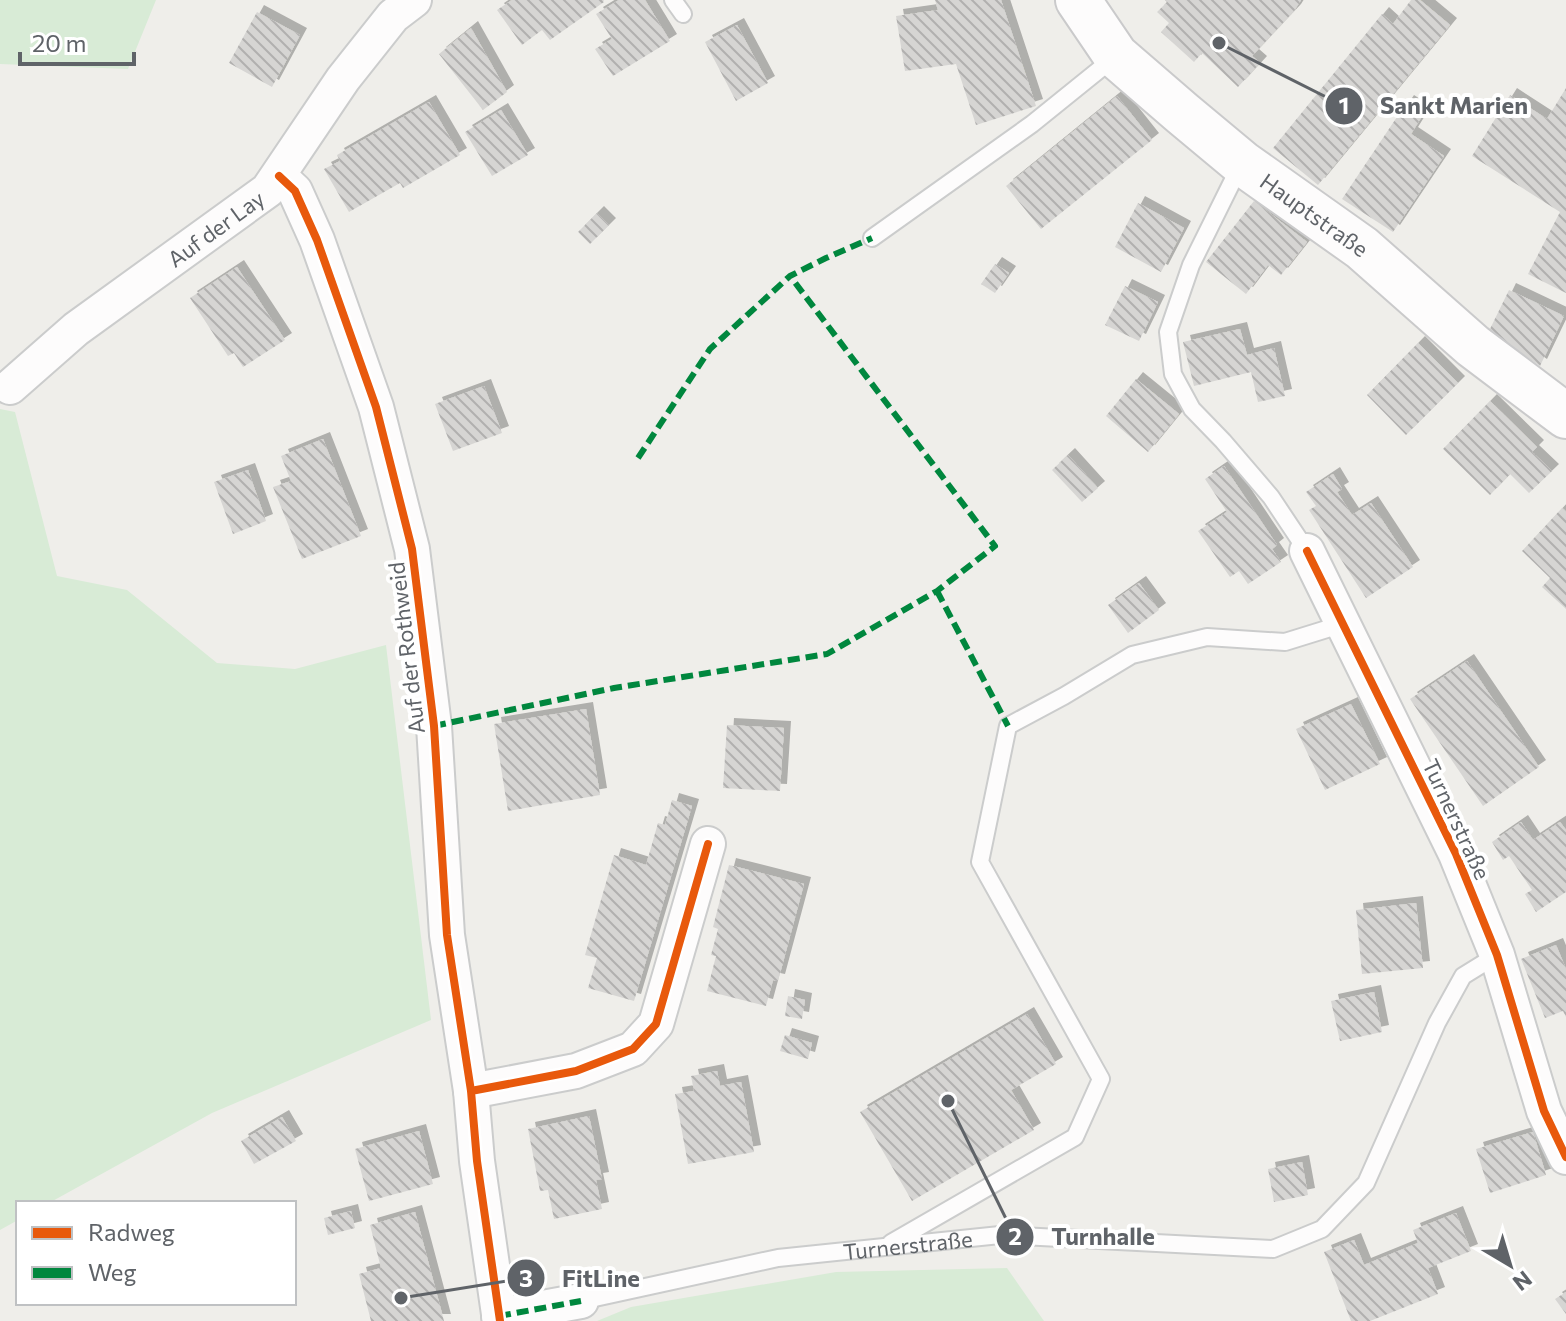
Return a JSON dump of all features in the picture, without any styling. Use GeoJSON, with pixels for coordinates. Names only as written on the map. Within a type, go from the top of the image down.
{"type":"FeatureCollection","features":[{"type":"Feature","properties":{"kind":"main road","name":"Hauptstraße"},"geometry":{"type":"LineString","coordinates":[[1078,0],[1116,56],[1242,163],[1362,248],[1473,346],[1566,416]]}},
{"type":"Feature","properties":{"kind":"street","name":"Auf der Lay"},"geometry":{"type":"LineString","coordinates":[[5,394],[76,329],[268,190],[343,79],[393,16],[414,0]]}},
{"type":"Feature","properties":{"kind":"street","name":"Auf der Rothweid"},"geometry":{"type":"LineString","coordinates":[[279,176],[295,191],[322,254],[376,407],[412,549],[434,726],[447,935],[500,1318]]}},
{"type":"Feature","properties":{"kind":"street","name":"Turnerstraße"},"geometry":{"type":"LineString","coordinates":[[1307,551],[1456,854],[1497,955],[1544,1111],[1566,1157]]}},
{"type":"Feature","properties":{"kind":"street"},"geometry":{"type":"LineString","coordinates":[[471,1091],[576,1071],[633,1049],[656,1024],[708,844]]}},
{"type":"Feature","properties":{"kind":"street","name":"Turnerstraße"},"geometry":{"type":"LineString","coordinates":[[500,1318],[581,1301]]}},
{"type":"Feature","properties":{"kind":"lane"},"geometry":{"type":"LineString","coordinates":[[872,238],[1032,124],[1116,56]]}},
{"type":"Feature","properties":{"kind":"lane","name":"Turnerstraße"},"geometry":{"type":"LineString","coordinates":[[1242,163],[1191,265],[1168,332],[1173,374],[1192,409],[1271,497],[1307,551]]}},
{"type":"Feature","properties":{"kind":"lane"},"geometry":{"type":"LineString","coordinates":[[886,1246],[1075,1137],[1101,1079],[980,862],[1008,726],[1132,655],[1207,637],[1285,642],[1343,624]]}},
{"type":"Feature","properties":{"kind":"lane","name":"Turnerstraße"},"geometry":{"type":"LineString","coordinates":[[581,1301],[778,1258],[1000,1235],[1273,1249],[1322,1229],[1366,1183],[1437,1023],[1463,976],[1497,955]]}},
{"type":"Feature","properties":{"kind":"green space"},"geometry":{"type":"Polygon","coordinates":[[[0,0],[156,0],[128,69],[0,64],[0,0]]]}},
{"type":"Feature","properties":{"kind":"green space"},"geometry":{"type":"Polygon","coordinates":[[[0,409],[15,412],[57,576],[127,590],[217,663],[295,669],[386,645],[431,1020],[212,1113],[53,1201],[16,1201],[16,1221],[0,1230],[0,409]]]}},
{"type":"Feature","properties":{"kind":"green space"},"geometry":{"type":"Polygon","coordinates":[[[1007,1268],[1044,1321],[597,1321],[631,1307],[836,1272],[1007,1268]]]}},
{"type":"Feature","properties":{"kind":"building"},"geometry":{"type":"Polygon","coordinates":[[[512,0],[604,2],[550,40],[542,30],[522,45],[497,10],[512,0]]]}},
{"type":"Feature","properties":{"kind":"building"},"geometry":{"type":"Polygon","coordinates":[[[619,0],[645,0],[670,41],[613,76],[595,49],[612,39],[596,14],[619,0]]]}},
{"type":"Feature","properties":{"kind":"building"},"geometry":{"type":"Polygon","coordinates":[[[935,0],[1001,0],[1036,106],[976,125],[956,64],[905,71],[896,16],[938,10],[935,0]]]}},
{"type":"Feature","properties":{"kind":"building"},"geometry":{"type":"Polygon","coordinates":[[[1165,0],[1301,0],[1252,56],[1260,63],[1238,87],[1202,53],[1194,62],[1161,32],[1169,23],[1157,12],[1167,2],[1165,0]]]}},
{"type":"Feature","properties":{"kind":"building"},"geometry":{"type":"Polygon","coordinates":[[[1411,0],[1420,0],[1450,25],[1318,185],[1273,148],[1382,14],[1393,24],[1411,0]]]}},
{"type":"Feature","properties":{"kind":"building"},"geometry":{"type":"Polygon","coordinates":[[[257,12],[300,35],[272,87],[229,63],[257,12]]]}},
{"type":"Feature","properties":{"kind":"building"},"geometry":{"type":"Polygon","coordinates":[[[737,25],[768,83],[736,101],[705,42],[737,25]]]}},
{"type":"Feature","properties":{"kind":"building"},"geometry":{"type":"Polygon","coordinates":[[[471,28],[507,92],[483,110],[439,54],[471,28]]]}},
{"type":"Feature","properties":{"kind":"building"},"geometry":{"type":"Polygon","coordinates":[[[1566,88],[1566,293],[1528,274],[1560,212],[1472,156],[1510,95],[1547,119],[1566,88]]]}},
{"type":"Feature","properties":{"kind":"building"},"geometry":{"type":"Polygon","coordinates":[[[1117,96],[1152,140],[1041,229],[1006,186],[1117,96]]]}},
{"type":"Feature","properties":{"kind":"building"},"geometry":{"type":"Polygon","coordinates":[[[429,102],[460,155],[403,188],[400,183],[349,212],[324,169],[340,161],[337,155],[429,102]]]}},
{"type":"Feature","properties":{"kind":"building"},"geometry":{"type":"Polygon","coordinates":[[[1407,102],[1424,113],[1411,134],[1444,156],[1393,232],[1342,199],[1407,102]]]}},
{"type":"Feature","properties":{"kind":"building"},"geometry":{"type":"Polygon","coordinates":[[[501,110],[528,155],[492,176],[465,132],[501,110]]]}},
{"type":"Feature","properties":{"kind":"building"},"geometry":{"type":"Polygon","coordinates":[[[1254,201],[1307,242],[1281,275],[1268,265],[1246,294],[1206,262],[1254,201]]]}},
{"type":"Feature","properties":{"kind":"building"},"geometry":{"type":"Polygon","coordinates":[[[1138,203],[1184,228],[1161,272],[1115,247],[1138,203]]]}},
{"type":"Feature","properties":{"kind":"building"},"geometry":{"type":"Polygon","coordinates":[[[597,213],[609,225],[590,244],[578,232],[597,213]]]}},
{"type":"Feature","properties":{"kind":"building"},"geometry":{"type":"Polygon","coordinates":[[[995,264],[1009,273],[995,293],[981,284],[995,264]]]}},
{"type":"Feature","properties":{"kind":"building"},"geometry":{"type":"Polygon","coordinates":[[[237,267],[285,340],[243,367],[234,353],[228,356],[190,298],[237,267]]]}},
{"type":"Feature","properties":{"kind":"building"},"geometry":{"type":"Polygon","coordinates":[[[1125,286],[1158,302],[1139,341],[1105,325],[1125,286]]]}},
{"type":"Feature","properties":{"kind":"building"},"geometry":{"type":"Polygon","coordinates":[[[1509,290],[1564,316],[1540,366],[1489,331],[1509,290]]]}},
{"type":"Feature","properties":{"kind":"building"},"geometry":{"type":"Polygon","coordinates":[[[1240,329],[1247,355],[1274,348],[1285,396],[1258,402],[1251,372],[1194,386],[1183,342],[1240,329]]]}},
{"type":"Feature","properties":{"kind":"building"},"geometry":{"type":"Polygon","coordinates":[[[1418,343],[1458,383],[1406,435],[1367,395],[1418,343]]]}},
{"type":"Feature","properties":{"kind":"building"},"geometry":{"type":"Polygon","coordinates":[[[1136,379],[1179,414],[1148,452],[1106,416],[1136,379]]]}},
{"type":"Feature","properties":{"kind":"building"},"geometry":{"type":"Polygon","coordinates":[[[484,386],[502,433],[453,451],[435,404],[484,386]]]}},
{"type":"Feature","properties":{"kind":"building"},"geometry":{"type":"Polygon","coordinates":[[[1490,401],[1537,447],[1532,452],[1552,471],[1529,493],[1510,474],[1490,495],[1443,449],[1490,401]]]}},
{"type":"Feature","properties":{"kind":"building"},"geometry":{"type":"Polygon","coordinates":[[[323,439],[361,536],[302,559],[273,487],[291,481],[281,456],[323,439]]]}},
{"type":"Feature","properties":{"kind":"building"},"geometry":{"type":"Polygon","coordinates":[[[1068,455],[1098,488],[1082,502],[1052,470],[1068,455]]]}},
{"type":"Feature","properties":{"kind":"building"},"geometry":{"type":"Polygon","coordinates":[[[1224,466],[1277,545],[1272,549],[1281,562],[1248,584],[1239,571],[1230,577],[1198,531],[1227,512],[1205,479],[1224,466]]]}},
{"type":"Feature","properties":{"kind":"building"},"geometry":{"type":"Polygon","coordinates":[[[248,470],[266,521],[233,534],[214,482],[248,470]]]}},
{"type":"Feature","properties":{"kind":"building"},"geometry":{"type":"Polygon","coordinates":[[[1333,474],[1342,489],[1337,492],[1352,515],[1371,503],[1413,567],[1366,598],[1309,510],[1316,506],[1306,492],[1333,474]]]}},
{"type":"Feature","properties":{"kind":"building"},"geometry":{"type":"Polygon","coordinates":[[[1562,508],[1566,511],[1566,609],[1542,587],[1550,578],[1522,551],[1562,508]]]}},
{"type":"Feature","properties":{"kind":"building"},"geometry":{"type":"Polygon","coordinates":[[[1139,583],[1159,610],[1128,633],[1108,605],[1139,583]]]}},
{"type":"Feature","properties":{"kind":"building"},"geometry":{"type":"Polygon","coordinates":[[[1467,661],[1539,767],[1483,806],[1410,699],[1467,661]]]}},
{"type":"Feature","properties":{"kind":"building"},"geometry":{"type":"Polygon","coordinates":[[[1351,704],[1380,764],[1325,790],[1296,729],[1351,704]]]}},
{"type":"Feature","properties":{"kind":"building"},"geometry":{"type":"Polygon","coordinates":[[[586,709],[600,795],[508,811],[494,724],[586,709]]]}},
{"type":"Feature","properties":{"kind":"building"},"geometry":{"type":"Polygon","coordinates":[[[727,725],[784,728],[780,791],[723,788],[727,725]]]}},
{"type":"Feature","properties":{"kind":"building"},"geometry":{"type":"Polygon","coordinates":[[[672,800],[692,806],[634,1001],[588,988],[597,958],[585,955],[614,855],[646,865],[658,823],[665,825],[672,800]]]}},
{"type":"Feature","properties":{"kind":"building"},"geometry":{"type":"Polygon","coordinates":[[[1521,822],[1533,840],[1560,822],[1566,830],[1566,892],[1536,912],[1525,894],[1532,890],[1509,856],[1503,860],[1492,842],[1521,822]]]}},
{"type":"Feature","properties":{"kind":"building"},"geometry":{"type":"Polygon","coordinates":[[[729,865],[804,884],[778,981],[773,980],[766,1006],[707,991],[716,956],[711,955],[718,929],[713,927],[729,865]]]}},
{"type":"Feature","properties":{"kind":"building"},"geometry":{"type":"Polygon","coordinates":[[[1416,903],[1423,968],[1362,974],[1356,910],[1416,903]]]}},
{"type":"Feature","properties":{"kind":"building"},"geometry":{"type":"Polygon","coordinates":[[[1556,945],[1566,969],[1566,1017],[1563,1011],[1545,1018],[1521,959],[1556,945]]]}},
{"type":"Feature","properties":{"kind":"building"},"geometry":{"type":"Polygon","coordinates":[[[1374,992],[1382,1032],[1340,1041],[1331,1001],[1374,992]]]}},
{"type":"Feature","properties":{"kind":"building"},"geometry":{"type":"Polygon","coordinates":[[[788,996],[805,1000],[802,1019],[785,1016],[788,996]]]}},
{"type":"Feature","properties":{"kind":"building"},"geometry":{"type":"Polygon","coordinates":[[[1027,1014],[1056,1064],[1011,1090],[1034,1130],[912,1201],[860,1112],[1027,1014]]]}},
{"type":"Feature","properties":{"kind":"building"},"geometry":{"type":"Polygon","coordinates":[[[785,1035],[812,1043],[808,1059],[780,1051],[785,1035]]]}},
{"type":"Feature","properties":{"kind":"building"},"geometry":{"type":"Polygon","coordinates":[[[717,1071],[720,1086],[741,1082],[754,1152],[688,1164],[675,1094],[694,1091],[691,1076],[717,1071]]]}},
{"type":"Feature","properties":{"kind":"building"},"geometry":{"type":"Polygon","coordinates":[[[589,1116],[602,1179],[596,1180],[602,1209],[554,1219],[548,1190],[540,1191],[528,1129],[589,1116]]]}},
{"type":"Feature","properties":{"kind":"building"},"geometry":{"type":"Polygon","coordinates":[[[282,1117],[296,1141],[254,1164],[241,1141],[282,1117]]]}},
{"type":"Feature","properties":{"kind":"building"},"geometry":{"type":"Polygon","coordinates":[[[419,1131],[433,1184],[369,1201],[355,1149],[419,1131]]]}},
{"type":"Feature","properties":{"kind":"building"},"geometry":{"type":"Polygon","coordinates":[[[1533,1132],[1546,1175],[1490,1193],[1476,1149],[1533,1132]]]}},
{"type":"Feature","properties":{"kind":"building"},"geometry":{"type":"Polygon","coordinates":[[[1302,1162],[1308,1195],[1274,1202],[1268,1169],[1302,1162]]]}},
{"type":"Feature","properties":{"kind":"building"},"geometry":{"type":"Polygon","coordinates":[[[351,1211],[355,1228],[328,1235],[324,1218],[351,1211]]]}},
{"type":"Feature","properties":{"kind":"building"},"geometry":{"type":"Polygon","coordinates":[[[415,1212],[444,1321],[371,1321],[359,1274],[381,1268],[370,1225],[415,1212]]]}},
{"type":"Feature","properties":{"kind":"building"},"geometry":{"type":"Polygon","coordinates":[[[1456,1213],[1471,1251],[1428,1268],[1438,1294],[1370,1321],[1351,1321],[1324,1252],[1354,1240],[1364,1265],[1418,1243],[1413,1230],[1456,1213]]]}},
{"type":"Feature","properties":{"kind":"building"},"geometry":{"type":"Polygon","coordinates":[[[1566,1292],[1566,1314],[1555,1299],[1566,1292]]]}},
{"type":"Feature","properties":{"kind":"marked path"},"geometry":{"type":"LineString","coordinates":[[638,458],[710,349],[790,276],[872,238]]}},
{"type":"Feature","properties":{"kind":"marked path"},"geometry":{"type":"LineString","coordinates":[[434,726],[614,688],[827,654],[937,591],[995,546],[790,276]]}},
{"type":"Feature","properties":{"kind":"marked path"},"geometry":{"type":"LineString","coordinates":[[937,591],[1008,726]]}},
{"type":"Feature","properties":{"kind":"marked path"},"geometry":{"type":"LineString","coordinates":[[499,1316],[581,1301]]}},
{"type":"Feature","properties":{"kind":"cycle path"},"geometry":{"type":"LineString","coordinates":[[279,176],[295,191],[317,240],[376,407],[412,549],[434,726],[447,935],[471,1091],[477,1161],[500,1321]]}},
{"type":"Feature","properties":{"kind":"cycle path"},"geometry":{"type":"LineString","coordinates":[[1307,551],[1456,854],[1497,955],[1544,1111],[1566,1157]]}},
{"type":"Feature","properties":{"kind":"cycle path"},"geometry":{"type":"LineString","coordinates":[[471,1091],[576,1071],[633,1049],[656,1024],[708,844]]}},
{"type":"Feature","properties":{"kind":"place","name":"Sankt Marien"},"geometry":{"type":"Point","coordinates":[1219,43]}},
{"type":"Feature","properties":{"kind":"place","name":"Turnhalle"},"geometry":{"type":"Point","coordinates":[948,1101]}},
{"type":"Feature","properties":{"kind":"place","name":"FitLine"},"geometry":{"type":"Point","coordinates":[401,1298]}}]}
